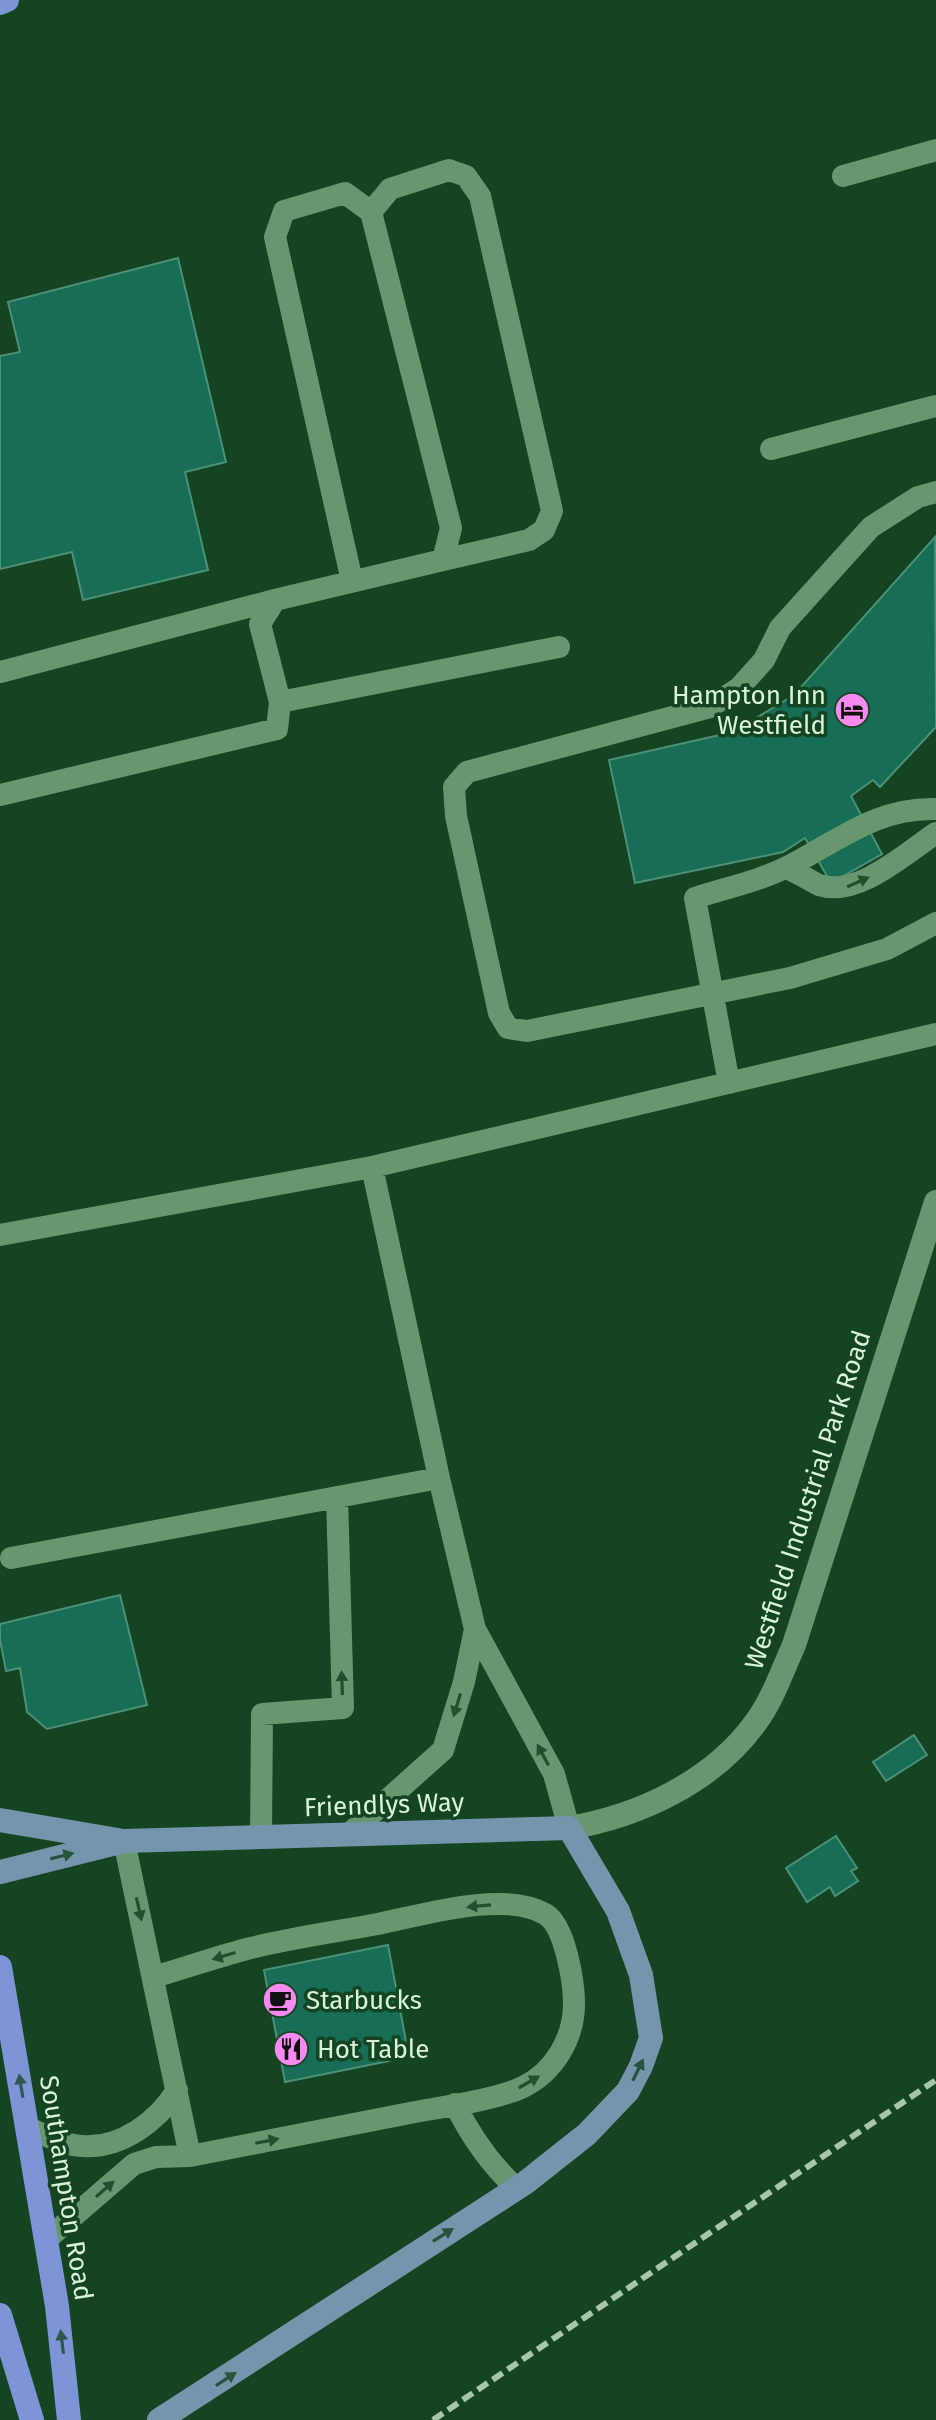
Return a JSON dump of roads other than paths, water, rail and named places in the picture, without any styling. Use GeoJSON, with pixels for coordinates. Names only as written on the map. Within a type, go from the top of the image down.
{"type":"FeatureCollection","features":[{"type":"Feature","properties":{"kind":"highway"},"geometry":{"type":"LineString","coordinates":[[0,3],[7,0]]}},
{"type":"Feature","properties":{"kind":"highway","name":"Southampton Road"},"geometry":{"type":"LineString","coordinates":[[0,1967],[46,2240],[63,2353],[69,2420]]}},
{"type":"Feature","properties":{"kind":"highway"},"geometry":{"type":"LineString","coordinates":[[0,2315],[32,2420]]}},
{"type":"Feature","properties":{"kind":"main road","name":"Friendlys Way"},"geometry":{"type":"LineString","coordinates":[[0,1820],[124,1841],[569,1828]]}},
{"type":"Feature","properties":{"kind":"main road"},"geometry":{"type":"LineString","coordinates":[[159,2420],[516,2188],[567,2152],[616,2106],[641,2066],[651,2038],[641,1975],[618,1911],[569,1828]]}},
{"type":"Feature","properties":{"kind":"main road","name":"Friendlys Way"},"geometry":{"type":"LineString","coordinates":[[0,1872],[124,1841]]}},
{"type":"Feature","properties":{"kind":"street","name":"Westfield Industrial Park Road"},"geometry":{"type":"LineString","coordinates":[[643,1807],[692,1781],[731,1750],[757,1722],[771,1698],[794,1645],[934,1217]]}},
{"type":"Feature","properties":{"kind":"street","name":"Friendlys Way"},"geometry":{"type":"LineString","coordinates":[[569,1828],[607,1820],[643,1807]]}},
{"type":"Feature","properties":{"kind":"lane"},"geometry":{"type":"LineString","coordinates":[[843,176],[936,150]]}},
{"type":"Feature","properties":{"kind":"lane"},"geometry":{"type":"LineString","coordinates":[[0,672],[275,600],[529,540],[544,530],[552,511],[480,196],[466,176],[449,170],[390,189],[371,212]]}},
{"type":"Feature","properties":{"kind":"lane"},"geometry":{"type":"LineString","coordinates":[[352,581],[275,237],[284,211],[345,193],[371,212],[451,528],[443,560]]}},
{"type":"Feature","properties":{"kind":"lane"},"geometry":{"type":"LineString","coordinates":[[771,449],[936,406]]}},
{"type":"Feature","properties":{"kind":"lane"},"geometry":{"type":"LineString","coordinates":[[936,492],[918,497],[871,527],[780,628],[764,660],[739,688],[710,707],[467,772],[454,787],[456,816],[499,1013],[508,1028],[527,1031],[790,978],[887,949],[936,923]]}},
{"type":"Feature","properties":{"kind":"lane"},"geometry":{"type":"LineString","coordinates":[[0,795],[277,729],[280,702],[260,624],[275,600]]}},
{"type":"Feature","properties":{"kind":"lane"},"geometry":{"type":"LineString","coordinates":[[280,702],[559,647]]}},
{"type":"Feature","properties":{"kind":"lane"},"geometry":{"type":"LineString","coordinates":[[729,1083],[695,898],[785,868],[876,818],[898,812],[936,809]]}},
{"type":"Feature","properties":{"kind":"lane"},"geometry":{"type":"LineString","coordinates":[[785,868],[819,885],[845,888],[866,880],[936,833]]}},
{"type":"Feature","properties":{"kind":"lane"},"geometry":{"type":"LineString","coordinates":[[0,1235],[372,1167],[936,1034]]}},
{"type":"Feature","properties":{"kind":"lane"},"geometry":{"type":"LineString","coordinates":[[372,1167],[475,1629],[554,1774],[569,1828]]}},
{"type":"Feature","properties":{"kind":"lane"},"geometry":{"type":"LineString","coordinates":[[11,1558],[439,1478]]}},
{"type":"Feature","properties":{"kind":"lane"},"geometry":{"type":"LineString","coordinates":[[261,1837],[262,1714],[343,1708],[337,1497]]}},
{"type":"Feature","properties":{"kind":"lane"},"geometry":{"type":"LineString","coordinates":[[349,1834],[443,1750],[464,1682],[475,1629]]}},
{"type":"Feature","properties":{"kind":"lane"},"geometry":{"type":"LineString","coordinates":[[124,1841],[190,2156]]}},
{"type":"Feature","properties":{"kind":"lane"},"geometry":{"type":"LineString","coordinates":[[46,2240],[134,2164],[156,2157],[190,2156],[455,2104],[522,2087],[545,2072],[568,2040],[572,2027],[574,1991],[557,1928],[547,1915],[529,1907],[512,1905],[453,1909],[248,1949],[154,1977]]}},
{"type":"Feature","properties":{"kind":"lane"},"geometry":{"type":"LineString","coordinates":[[28,2128],[84,2147],[117,2141],[147,2123],[169,2103],[177,2090]]}},
{"type":"Feature","properties":{"kind":"lane"},"geometry":{"type":"LineString","coordinates":[[455,2104],[479,2148],[516,2188]]}},
{"type":"Feature","properties":{"kind":"railway"},"geometry":{"type":"LineString","coordinates":[[433,2420],[936,2080]]}},
{"type":"Feature","properties":{"kind":"place","name":"Hampton Inn Westfield"},"geometry":{"type":"Point","coordinates":[852,710]}},
{"type":"Feature","properties":{"kind":"place","name":"Starbucks"},"geometry":{"type":"Point","coordinates":[280,2000]}},
{"type":"Feature","properties":{"kind":"place","name":"Hot Table"},"geometry":{"type":"Point","coordinates":[291,2049]}}]}
